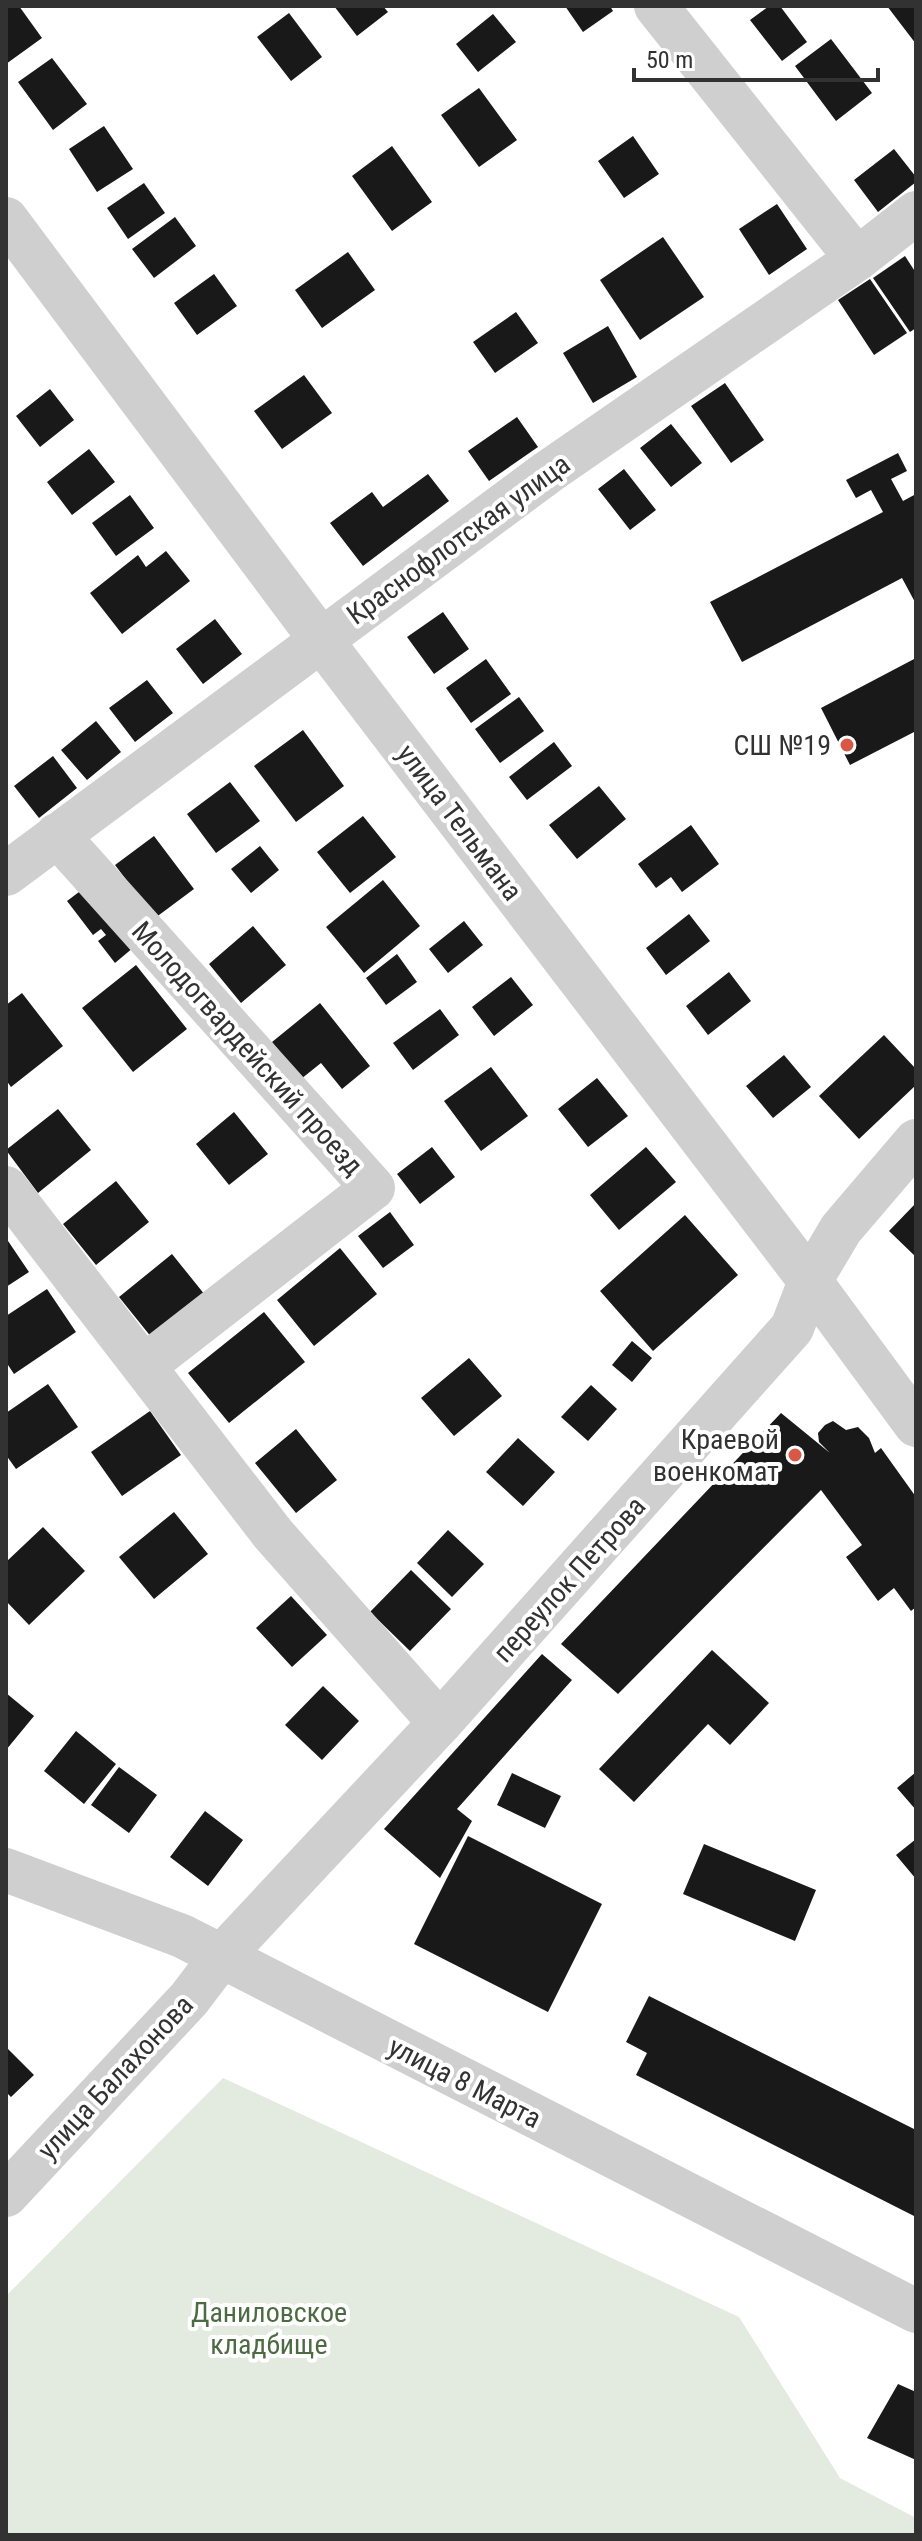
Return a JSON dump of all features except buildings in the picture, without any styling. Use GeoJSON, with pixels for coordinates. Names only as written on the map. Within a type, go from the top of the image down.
{"type":"FeatureCollection","features":[{"type":"Feature","properties":{"kind":"street"},"geometry":{"type":"LineString","coordinates":[[656,6],[857,259]]}},
{"type":"Feature","properties":{"kind":"street","name":"Краснофлотская улица"},"geometry":{"type":"LineString","coordinates":[[6,874],[548,472],[857,259],[916,213]]}},
{"type":"Feature","properties":{"kind":"street","name":"улица Тельмана"},"geometry":{"type":"LineString","coordinates":[[6,219],[916,1425]]}},
{"type":"Feature","properties":{"kind":"street","name":"Молодогвардейский проезд"},"geometry":{"type":"LineString","coordinates":[[57,835],[373,1188],[144,1366]]}},
{"type":"Feature","properties":{"kind":"street","name":"переулок Петрова"},"geometry":{"type":"LineString","coordinates":[[221,1957],[440,1723],[792,1328],[810,1281],[841,1229],[916,1141]]}},
{"type":"Feature","properties":{"kind":"street"},"geometry":{"type":"LineString","coordinates":[[6,1188],[273,1534],[440,1723]]}},
{"type":"Feature","properties":{"kind":"street","name":"улица 8 Марта"},"geometry":{"type":"LineString","coordinates":[[6,1870],[182,1936],[916,2311]]}},
{"type":"Feature","properties":{"kind":"street","name":"улица Балахонова"},"geometry":{"type":"LineString","coordinates":[[6,2195],[189,1999],[221,1957]]}},
{"type":"Feature","properties":{"kind":"green space","name":"Даниловское кладбище"},"geometry":{"type":"Polygon","coordinates":[[[223,2078],[739,2317],[840,2478],[916,2518],[916,2535],[6,2535],[6,2296],[223,2078]]]}},
{"type":"Feature","properties":{"kind":"place","name":"СШ №19"},"geometry":{"type":"Point","coordinates":[847,745]}},
{"type":"Feature","properties":{"kind":"place","name":"Краевой военкомат"},"geometry":{"type":"Point","coordinates":[795,1455]}}]}
